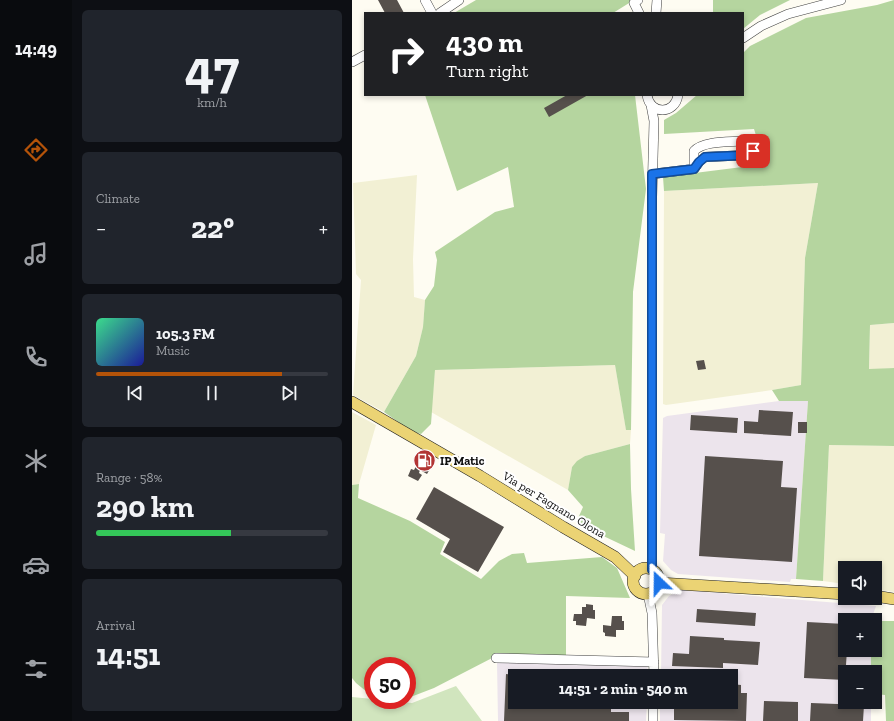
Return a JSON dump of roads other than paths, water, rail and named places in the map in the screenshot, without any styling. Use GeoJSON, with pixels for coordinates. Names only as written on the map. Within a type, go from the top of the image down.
{"type":"FeatureCollection","features":[{"type":"Feature","properties":{"kind":"main road","name":"Via per Fagnano Olona"},"geometry":{"type":"LineString","coordinates":[[352,402],[480,476],[615,557],[635,576],[634,583],[637,590],[640,593],[648,594]]}},
{"type":"Feature","properties":{"kind":"main road"},"geometry":{"type":"LineString","coordinates":[[635,576],[637,572],[644,568],[652,570],[658,575],[659,583],[656,591],[648,594]]}},
{"type":"Feature","properties":{"kind":"main road"},"geometry":{"type":"LineString","coordinates":[[659,583],[838,594]]}},
{"type":"Feature","properties":{"kind":"main road"},"geometry":{"type":"LineString","coordinates":[[882,597],[894,599]]}},
{"type":"Feature","properties":{"kind":"street"},"geometry":{"type":"LineString","coordinates":[[425,0],[431,12]]}},
{"type":"Feature","properties":{"kind":"street"},"geometry":{"type":"LineString","coordinates":[[441,12],[459,0]]}},
{"type":"Feature","properties":{"kind":"street"},"geometry":{"type":"LineString","coordinates":[[638,0],[634,3],[638,12]]}},
{"type":"Feature","properties":{"kind":"street"},"geometry":{"type":"LineString","coordinates":[[656,0],[656,12]]}},
{"type":"Feature","properties":{"kind":"street"},"geometry":{"type":"LineString","coordinates":[[744,37],[761,26],[788,14],[840,0]]}},
{"type":"Feature","properties":{"kind":"street"},"geometry":{"type":"LineString","coordinates":[[352,62],[364,56]]}},
{"type":"Feature","properties":{"kind":"street"},"geometry":{"type":"LineString","coordinates":[[647,96],[652,105],[658,109],[665,110]]}},
{"type":"Feature","properties":{"kind":"street"},"geometry":{"type":"LineString","coordinates":[[654,128],[665,110],[674,105],[679,96]]}},
{"type":"Feature","properties":{"kind":"street"},"geometry":{"type":"LineString","coordinates":[[652,105],[654,121],[652,174],[652,570]]}},
{"type":"Feature","properties":{"kind":"street"},"geometry":{"type":"LineString","coordinates":[[652,174],[694,169],[705,157],[750,155],[753,151],[750,146],[741,141],[710,144],[697,148],[694,151],[694,169]]}},
{"type":"Feature","properties":{"kind":"street"},"geometry":{"type":"LineString","coordinates":[[648,594],[652,613],[654,669]]}},
{"type":"Feature","properties":{"kind":"street"},"geometry":{"type":"LineString","coordinates":[[496,658],[654,662]]}},
{"type":"Feature","properties":{"kind":"street"},"geometry":{"type":"LineString","coordinates":[[653,709],[653,721]]}},
{"type":"Feature","properties":{"kind":"place","name":"IP Matic"},"geometry":{"type":"Point","coordinates":[425,461]}}]}
